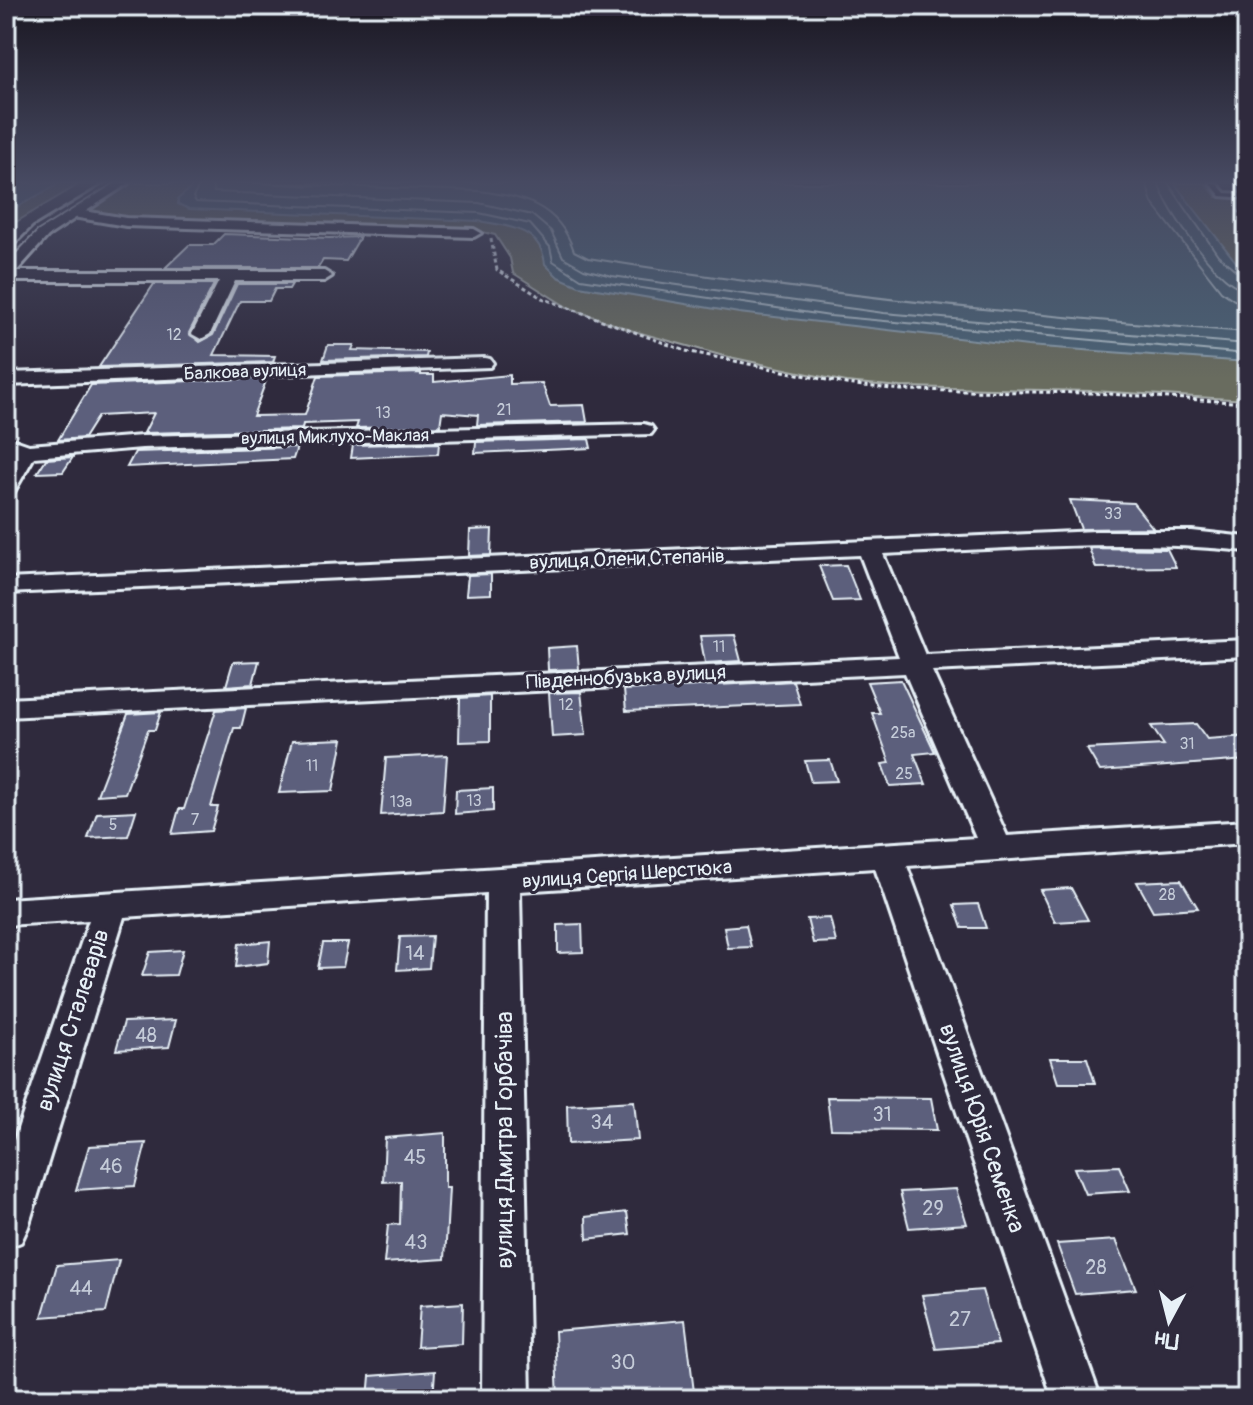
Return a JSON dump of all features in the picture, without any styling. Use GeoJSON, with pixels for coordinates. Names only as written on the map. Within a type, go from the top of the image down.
{"type":"FeatureCollection","features":[{"type":"Feature","properties":{"kind":"main road"},"geometry":{"type":"LineString","coordinates":[[6,269],[25,249]]}},
{"type":"Feature","properties":{"kind":"street"},"geometry":{"type":"LineString","coordinates":[[6,276],[324,276]]}},
{"type":"Feature","properties":{"kind":"street"},"geometry":{"type":"LineString","coordinates":[[201,334],[228,278]]}},
{"type":"Feature","properties":{"kind":"street","name":"Балкова вулиця"},"geometry":{"type":"LineString","coordinates":[[6,379],[484,363]]}},
{"type":"Feature","properties":{"kind":"street","name":"вулиця Миклухо-Маклая"},"geometry":{"type":"LineString","coordinates":[[27,451],[142,442],[644,430]]}},
{"type":"Feature","properties":{"kind":"street"},"geometry":{"type":"LineString","coordinates":[[6,443],[27,451],[6,487]]}},
{"type":"Feature","properties":{"kind":"street","name":"вулиця Олени Степанів"},"geometry":{"type":"LineString","coordinates":[[6,586],[1096,538],[1192,538],[1247,544]]}},
{"type":"Feature","properties":{"kind":"street"},"geometry":{"type":"LineString","coordinates":[[869,549],[914,662],[996,846]]}},
{"type":"Feature","properties":{"kind":"street","name":"Південнобузька вулиця"},"geometry":{"type":"LineString","coordinates":[[6,708],[1247,648]]}},
{"type":"Feature","properties":{"kind":"street","name":"вулиця Сергія Шерстюка"},"geometry":{"type":"LineString","coordinates":[[6,912],[1247,832]]}},
{"type":"Feature","properties":{"kind":"street","name":"вулиця Юрія Семенка"},"geometry":{"type":"LineString","coordinates":[[888,857],[1077,1399]]}},
{"type":"Feature","properties":{"kind":"street","name":"вулиця Дмитра Горбачіва"},"geometry":{"type":"LineString","coordinates":[[503,882],[506,1399]]}},
{"type":"Feature","properties":{"kind":"street","name":"вулиця Сталеварів"},"geometry":{"type":"LineString","coordinates":[[6,1227],[111,905]]}},
{"type":"Feature","properties":{"kind":"path"},"geometry":{"type":"LineString","coordinates":[[493,249],[497,270],[542,298],[686,351],[846,384],[901,390],[1093,393],[1247,403]]}},
{"type":"Feature","properties":{"kind":"shaded area"},"geometry":{"type":"Polygon","coordinates":[[[504,249],[1247,249],[1247,400],[1093,391],[900,387],[846,382],[720,355],[630,330],[567,307],[513,273],[510,258],[504,249]]]}},
{"type":"Feature","properties":{"kind":"water"},"geometry":{"type":"Polygon","coordinates":[[[540,249],[1225,249],[1247,276],[1247,362],[1028,346],[739,313],[579,286],[558,277],[545,264],[540,249]]]}},
{"type":"Feature","properties":{"kind":"building"},"geometry":{"type":"Polygon","coordinates":[[[185,249],[353,249],[346,261],[323,260],[318,268],[165,268],[185,249]]]}},
{"type":"Feature","properties":{"kind":"building"},"geometry":{"type":"Polygon","coordinates":[[[154,284],[214,284],[189,333],[200,342],[213,335],[237,284],[292,284],[289,289],[275,289],[269,301],[240,301],[214,355],[275,356],[273,362],[99,367],[154,284]]]}},
{"type":"Feature","properties":{"kind":"building"},"geometry":{"type":"Polygon","coordinates":[[[328,345],[354,345],[352,350],[427,352],[426,357],[323,360],[328,345]]]}},
{"type":"Feature","properties":{"kind":"building"},"geometry":{"type":"Polygon","coordinates":[[[434,375],[434,382],[510,375],[510,384],[542,383],[550,406],[584,405],[587,422],[477,425],[478,415],[442,412],[440,426],[356,428],[358,422],[303,424],[302,429],[144,433],[154,413],[98,416],[84,438],[58,440],[91,385],[267,378],[253,416],[305,415],[318,376],[434,375]]]}},
{"type":"Feature","properties":{"kind":"building"},"geometry":{"type":"Polygon","coordinates":[[[589,439],[591,448],[475,453],[476,442],[589,439]]]}},
{"type":"Feature","properties":{"kind":"building"},"geometry":{"type":"Polygon","coordinates":[[[439,443],[438,454],[351,458],[353,445],[439,443]]]}},
{"type":"Feature","properties":{"kind":"building"},"geometry":{"type":"Polygon","coordinates":[[[297,447],[293,459],[127,467],[135,452],[297,447]]]}},
{"type":"Feature","properties":{"kind":"building"},"geometry":{"type":"Polygon","coordinates":[[[73,457],[63,472],[37,473],[46,459],[73,457]]]}},
{"type":"Feature","properties":{"kind":"building"},"geometry":{"type":"Polygon","coordinates":[[[1070,500],[1133,503],[1153,528],[1081,529],[1070,500]]]}},
{"type":"Feature","properties":{"kind":"building"},"geometry":{"type":"Polygon","coordinates":[[[492,529],[491,555],[469,556],[470,530],[492,529]]]}},
{"type":"Feature","properties":{"kind":"building"},"geometry":{"type":"Polygon","coordinates":[[[1089,548],[1167,549],[1176,567],[1096,568],[1089,548]]]}},
{"type":"Feature","properties":{"kind":"building"},"geometry":{"type":"Polygon","coordinates":[[[846,565],[860,600],[833,601],[819,566],[846,565]]]}},
{"type":"Feature","properties":{"kind":"building"},"geometry":{"type":"Polygon","coordinates":[[[491,574],[491,594],[466,595],[468,575],[491,574]]]}},
{"type":"Feature","properties":{"kind":"building"},"geometry":{"type":"Polygon","coordinates":[[[734,635],[741,661],[705,663],[700,636],[734,635]]]}},
{"type":"Feature","properties":{"kind":"building"},"geometry":{"type":"Polygon","coordinates":[[[577,646],[579,669],[548,670],[547,648],[577,646]]]}},
{"type":"Feature","properties":{"kind":"building"},"geometry":{"type":"Polygon","coordinates":[[[259,661],[253,684],[226,686],[233,662],[259,661]]]}},
{"type":"Feature","properties":{"kind":"building"},"geometry":{"type":"Polygon","coordinates":[[[901,680],[935,752],[914,754],[926,784],[890,786],[882,764],[890,763],[872,713],[880,713],[867,682],[901,680]]]}},
{"type":"Feature","properties":{"kind":"building"},"geometry":{"type":"Polygon","coordinates":[[[793,681],[800,704],[626,711],[624,690],[793,681]]]}},
{"type":"Feature","properties":{"kind":"building"},"geometry":{"type":"Polygon","coordinates":[[[581,692],[586,735],[552,737],[549,693],[581,692]]]}},
{"type":"Feature","properties":{"kind":"building"},"geometry":{"type":"Polygon","coordinates":[[[490,696],[490,741],[459,742],[460,698],[490,696]]]}},
{"type":"Feature","properties":{"kind":"building"},"geometry":{"type":"Polygon","coordinates":[[[246,708],[241,728],[234,728],[211,807],[218,807],[211,831],[172,834],[179,809],[184,809],[216,710],[246,708]]]}},
{"type":"Feature","properties":{"kind":"building"},"geometry":{"type":"Polygon","coordinates":[[[161,712],[155,730],[148,730],[125,793],[97,795],[128,714],[161,712]]]}},
{"type":"Feature","properties":{"kind":"building"},"geometry":{"type":"Polygon","coordinates":[[[1196,724],[1207,739],[1247,736],[1247,760],[1100,771],[1087,749],[1164,745],[1151,726],[1196,724]]]}},
{"type":"Feature","properties":{"kind":"building"},"geometry":{"type":"Polygon","coordinates":[[[343,739],[333,791],[279,793],[292,741],[343,739]]]}},
{"type":"Feature","properties":{"kind":"building"},"geometry":{"type":"Polygon","coordinates":[[[447,755],[443,811],[381,815],[386,758],[447,755]]]}},
{"type":"Feature","properties":{"kind":"building"},"geometry":{"type":"Polygon","coordinates":[[[830,760],[837,781],[811,782],[805,761],[830,760]]]}},
{"type":"Feature","properties":{"kind":"building"},"geometry":{"type":"Polygon","coordinates":[[[493,788],[493,811],[455,814],[456,790],[493,788]]]}},
{"type":"Feature","properties":{"kind":"building"},"geometry":{"type":"Polygon","coordinates":[[[136,811],[128,836],[88,838],[97,813],[136,811]]]}},
{"type":"Feature","properties":{"kind":"building"},"geometry":{"type":"Polygon","coordinates":[[[1181,880],[1198,908],[1153,911],[1137,882],[1181,880]]]}},
{"type":"Feature","properties":{"kind":"building"},"geometry":{"type":"Polygon","coordinates":[[[1071,888],[1088,920],[1055,922],[1040,890],[1071,888]]]}},
{"type":"Feature","properties":{"kind":"building"},"geometry":{"type":"Polygon","coordinates":[[[978,904],[986,928],[962,928],[954,905],[978,904]]]}},
{"type":"Feature","properties":{"kind":"building"},"geometry":{"type":"Polygon","coordinates":[[[830,918],[836,942],[813,943],[807,919],[830,918]]]}},
{"type":"Feature","properties":{"kind":"building"},"geometry":{"type":"Polygon","coordinates":[[[582,924],[583,952],[558,953],[558,925],[582,924]]]}},
{"type":"Feature","properties":{"kind":"building"},"geometry":{"type":"Polygon","coordinates":[[[746,925],[751,947],[728,948],[724,927],[746,925]]]}},
{"type":"Feature","properties":{"kind":"building"},"geometry":{"type":"Polygon","coordinates":[[[432,936],[429,968],[397,970],[400,937],[432,936]]]}},
{"type":"Feature","properties":{"kind":"building"},"geometry":{"type":"Polygon","coordinates":[[[270,941],[268,963],[236,967],[239,944],[270,941]]]}},
{"type":"Feature","properties":{"kind":"building"},"geometry":{"type":"Polygon","coordinates":[[[323,943],[348,943],[343,967],[318,968],[323,943]]]}},
{"type":"Feature","properties":{"kind":"building"},"geometry":{"type":"Polygon","coordinates":[[[183,950],[176,975],[142,976],[150,952],[183,950]]]}},
{"type":"Feature","properties":{"kind":"building"},"geometry":{"type":"Polygon","coordinates":[[[176,1020],[169,1047],[116,1050],[124,1022],[176,1020]]]}},
{"type":"Feature","properties":{"kind":"building"},"geometry":{"type":"Polygon","coordinates":[[[1050,1058],[1087,1058],[1095,1083],[1058,1083],[1050,1058]]]}},
{"type":"Feature","properties":{"kind":"building"},"geometry":{"type":"Polygon","coordinates":[[[827,1097],[931,1098],[937,1130],[831,1129],[827,1097]]]}},
{"type":"Feature","properties":{"kind":"building"},"geometry":{"type":"Polygon","coordinates":[[[634,1101],[638,1140],[568,1144],[567,1105],[634,1101]]]}},
{"type":"Feature","properties":{"kind":"building"},"geometry":{"type":"Polygon","coordinates":[[[445,1133],[445,1188],[449,1188],[445,1259],[384,1263],[388,1225],[400,1224],[401,1181],[383,1182],[385,1138],[445,1133]]]}},
{"type":"Feature","properties":{"kind":"building"},"geometry":{"type":"Polygon","coordinates":[[[146,1143],[135,1186],[76,1190],[89,1146],[146,1143]]]}},
{"type":"Feature","properties":{"kind":"building"},"geometry":{"type":"Polygon","coordinates":[[[1119,1166],[1130,1191],[1085,1194],[1074,1168],[1119,1166]]]}},
{"type":"Feature","properties":{"kind":"building"},"geometry":{"type":"Polygon","coordinates":[[[956,1189],[967,1224],[909,1228],[900,1192],[956,1189]]]}},
{"type":"Feature","properties":{"kind":"building"},"geometry":{"type":"Polygon","coordinates":[[[627,1212],[630,1234],[587,1239],[586,1217],[627,1212]]]}},
{"type":"Feature","properties":{"kind":"building"},"geometry":{"type":"Polygon","coordinates":[[[1116,1240],[1136,1289],[1075,1294],[1057,1244],[1116,1240]]]}},
{"type":"Feature","properties":{"kind":"building"},"geometry":{"type":"Polygon","coordinates":[[[119,1260],[106,1312],[42,1317],[57,1265],[119,1260]]]}},
{"type":"Feature","properties":{"kind":"building"},"geometry":{"type":"Polygon","coordinates":[[[982,1290],[998,1344],[936,1349],[922,1295],[982,1290]]]}},
{"type":"Feature","properties":{"kind":"building"},"geometry":{"type":"Polygon","coordinates":[[[463,1303],[462,1344],[417,1347],[420,1306],[463,1303]]]}},
{"type":"Feature","properties":{"kind":"building"},"geometry":{"type":"Polygon","coordinates":[[[685,1320],[694,1392],[607,1399],[558,1399],[555,1331],[685,1320]]]}},
{"type":"Feature","properties":{"kind":"building"},"geometry":{"type":"Polygon","coordinates":[[[435,1371],[433,1399],[368,1399],[370,1376],[435,1371]]]}},
{"type":"Feature","properties":{"kind":"tram line"},"geometry":{"type":"LineString","coordinates":[[6,263],[20,249]]}}]}
